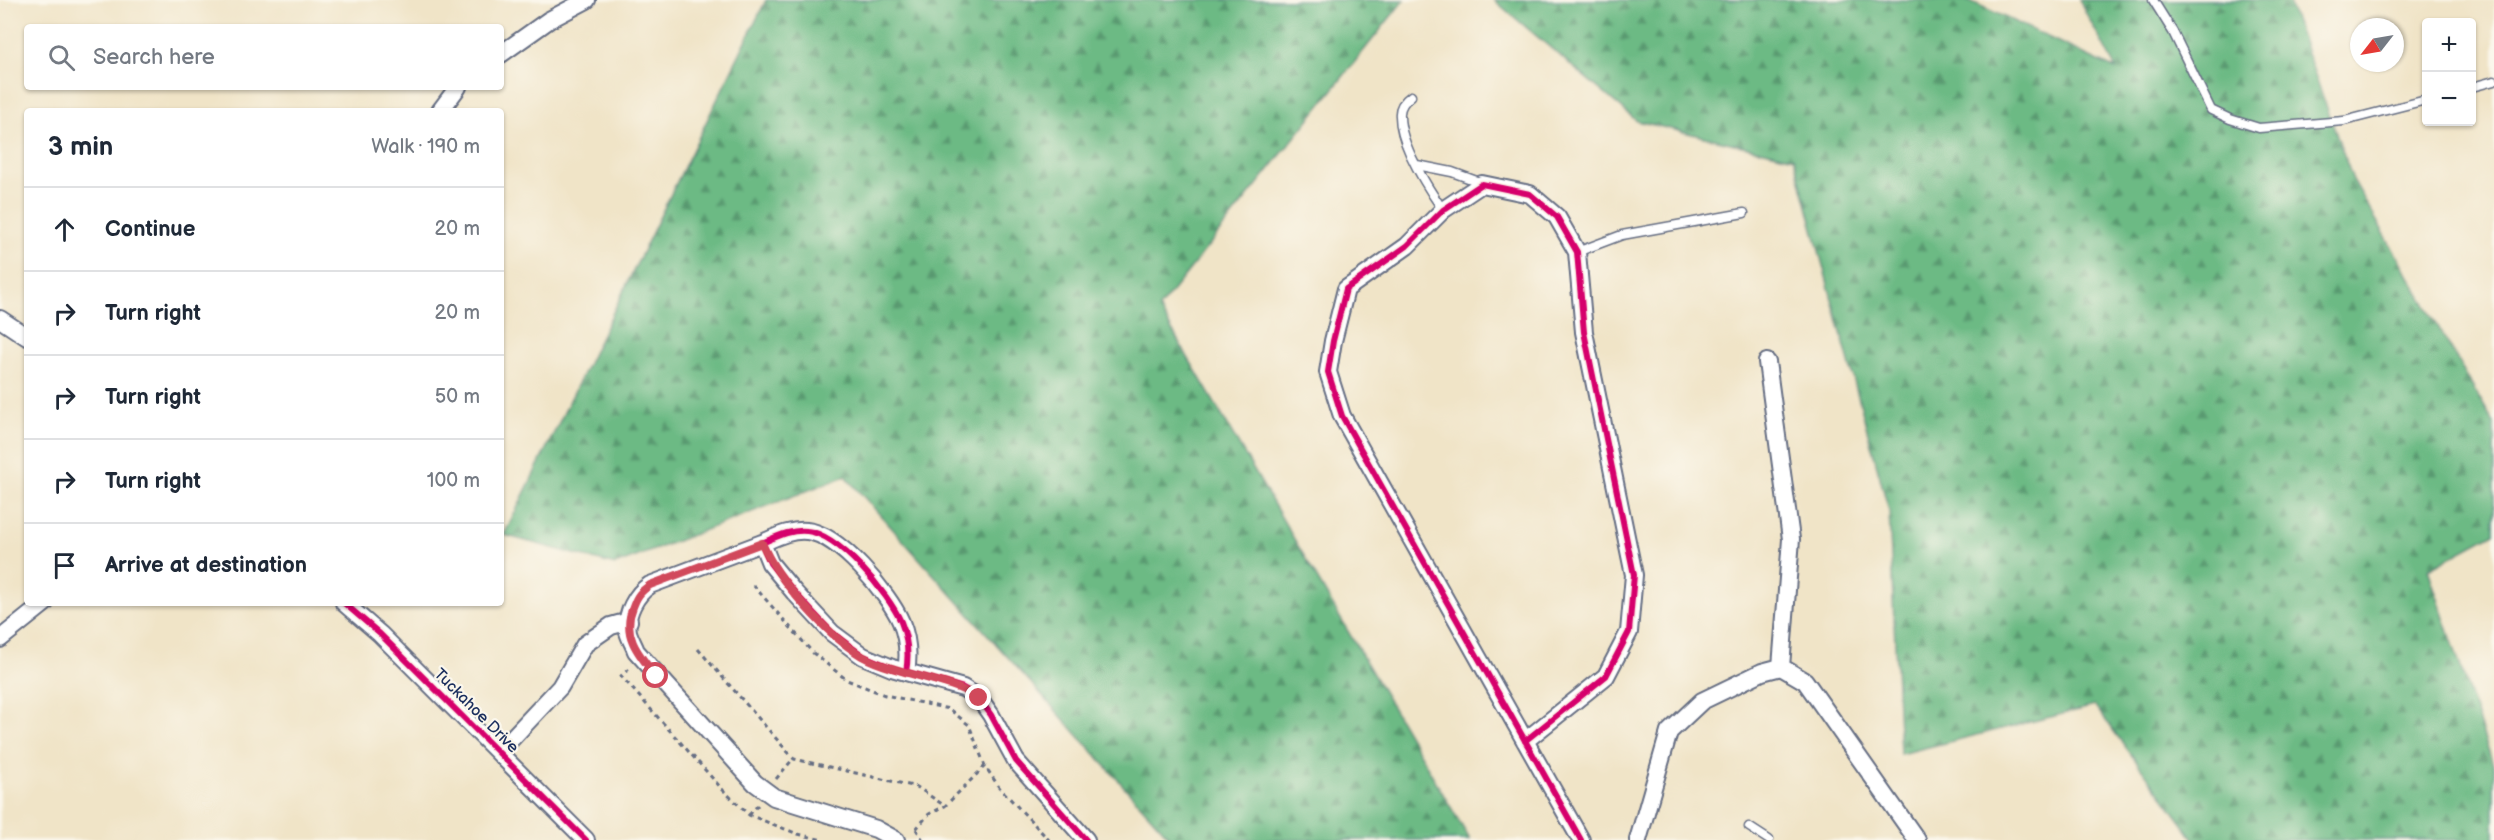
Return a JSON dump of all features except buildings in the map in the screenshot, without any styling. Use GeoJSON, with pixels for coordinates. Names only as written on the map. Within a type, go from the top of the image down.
{"type":"FeatureCollection","features":[{"type":"Feature","properties":{"kind":"street"},"geometry":{"type":"LineString","coordinates":[[504,52],[549,20],[587,0]]}},
{"type":"Feature","properties":{"kind":"street"},"geometry":{"type":"LineString","coordinates":[[442,108],[456,90]]}},
{"type":"Feature","properties":{"kind":"street"},"geometry":{"type":"LineString","coordinates":[[1526,741],[1606,676],[1629,632],[1634,575],[1584,332],[1578,252],[1557,217],[1530,194],[1482,184],[1443,210],[1407,246],[1346,289],[1328,372],[1342,416],[1581,840]]}},
{"type":"Feature","properties":{"kind":"street"},"geometry":{"type":"LineString","coordinates":[[0,319],[24,334]]}},
{"type":"Feature","properties":{"kind":"street"},"geometry":{"type":"LineString","coordinates":[[1767,362],[1791,539],[1781,667]]}},
{"type":"Feature","properties":{"kind":"street"},"geometry":{"type":"LineString","coordinates":[[901,835],[774,797],[755,783],[656,676],[636,651],[628,631],[629,621],[639,592],[650,585],[787,533],[807,531],[824,536],[858,563],[890,601],[902,624],[909,652],[906,672]]}},
{"type":"Feature","properties":{"kind":"street"},"geometry":{"type":"LineString","coordinates":[[762,543],[770,563],[832,633],[863,656],[906,672],[963,688],[979,698],[992,715],[1016,761],[1086,840]]}},
{"type":"Feature","properties":{"kind":"street"},"geometry":{"type":"LineString","coordinates":[[0,639],[41,606]]}},
{"type":"Feature","properties":{"kind":"street","name":"Tuckahoe Drive"},"geometry":{"type":"LineString","coordinates":[[347,606],[380,634],[586,840]]}},
{"type":"Feature","properties":{"kind":"street"},"geometry":{"type":"LineString","coordinates":[[499,752],[560,687],[585,644],[611,626],[629,621]]}},
{"type":"Feature","properties":{"kind":"street"},"geometry":{"type":"LineString","coordinates":[[1638,840],[1669,732],[1702,701],[1762,672],[1781,667],[1805,681],[1917,840]]}},
{"type":"Feature","properties":{"kind":"lane"},"geometry":{"type":"LineString","coordinates":[[2153,0],[2173,32],[2211,110],[2230,119],[2259,128],[2344,121],[2422,101]]}},
{"type":"Feature","properties":{"kind":"lane"},"geometry":{"type":"LineString","coordinates":[[2476,86],[2494,81]]}},
{"type":"Feature","properties":{"kind":"lane"},"geometry":{"type":"LineString","coordinates":[[1411,96],[1404,102],[1399,114],[1402,129],[1417,165],[1443,210]]}},
{"type":"Feature","properties":{"kind":"lane"},"geometry":{"type":"LineString","coordinates":[[1417,165],[1452,172],[1482,184]]}},
{"type":"Feature","properties":{"kind":"lane"},"geometry":{"type":"LineString","coordinates":[[1578,252],[1622,235],[1744,213]]}},
{"type":"Feature","properties":{"kind":"lane"},"geometry":{"type":"LineString","coordinates":[[1749,826],[1769,840]]}},
{"type":"Feature","properties":{"kind":"path"},"geometry":{"type":"LineString","coordinates":[[753,585],[813,653],[847,680],[885,695],[949,709],[969,725],[985,766],[1014,806],[1049,840]]}},
{"type":"Feature","properties":{"kind":"path"},"geometry":{"type":"LineString","coordinates":[[698,649],[794,759],[917,787],[945,806]]}},
{"type":"Feature","properties":{"kind":"path"},"geometry":{"type":"LineString","coordinates":[[632,666],[621,676],[723,790],[749,815],[798,834],[823,840]]}},
{"type":"Feature","properties":{"kind":"path"},"geometry":{"type":"LineString","coordinates":[[771,785],[794,759]]}},
{"type":"Feature","properties":{"kind":"path"},"geometry":{"type":"LineString","coordinates":[[901,835],[916,829],[929,814],[945,806],[985,766]]}},
{"type":"Feature","properties":{"kind":"path"},"geometry":{"type":"LineString","coordinates":[[749,815],[760,802]]}},
{"type":"Feature","properties":{"kind":"path"},"geometry":{"type":"LineString","coordinates":[[916,829],[923,840]]}},
{"type":"Feature","properties":{"kind":"green space"},"geometry":{"type":"Polygon","coordinates":[[[766,0],[1404,0],[1159,308],[1470,840],[1172,840],[845,476],[615,565],[504,535],[766,0]]]}},
{"type":"Feature","properties":{"kind":"green space"},"geometry":{"type":"Polygon","coordinates":[[[1494,0],[1968,0],[2116,69],[2079,0],[2288,0],[2353,180],[2494,423],[2494,533],[2428,569],[2494,767],[2494,840],[2195,840],[2095,706],[1900,754],[1889,511],[1794,158],[1637,121],[1494,0]]]}},
{"type":"Feature","properties":{"kind":"cycle path"},"geometry":{"type":"LineString","coordinates":[[1525,741],[1606,676],[1629,632],[1634,575],[1584,332],[1577,252],[1557,217],[1530,194],[1482,184],[1443,210],[1407,246],[1346,289],[1328,372],[1342,416],[1581,840]]}},
{"type":"Feature","properties":{"kind":"cycle path"},"geometry":{"type":"LineString","coordinates":[[906,672],[907,666],[907,647],[901,622],[886,596],[848,554],[820,535],[807,531],[790,532],[762,543],[770,563],[794,592],[832,633],[863,656],[892,668],[963,688],[979,698],[1016,761],[1086,840]]}},
{"type":"Feature","properties":{"kind":"cycle path"},"geometry":{"type":"LineString","coordinates":[[347,606],[380,634],[586,840]]}},
{"type":"Feature","properties":{"kind":"route"},"geometry":{"type":"LineString","coordinates":[[656,676],[636,651],[628,631],[630,612],[639,592],[650,585],[762,543],[770,563],[794,592],[832,633],[863,656],[891,668],[963,688],[979,698]]}}]}
